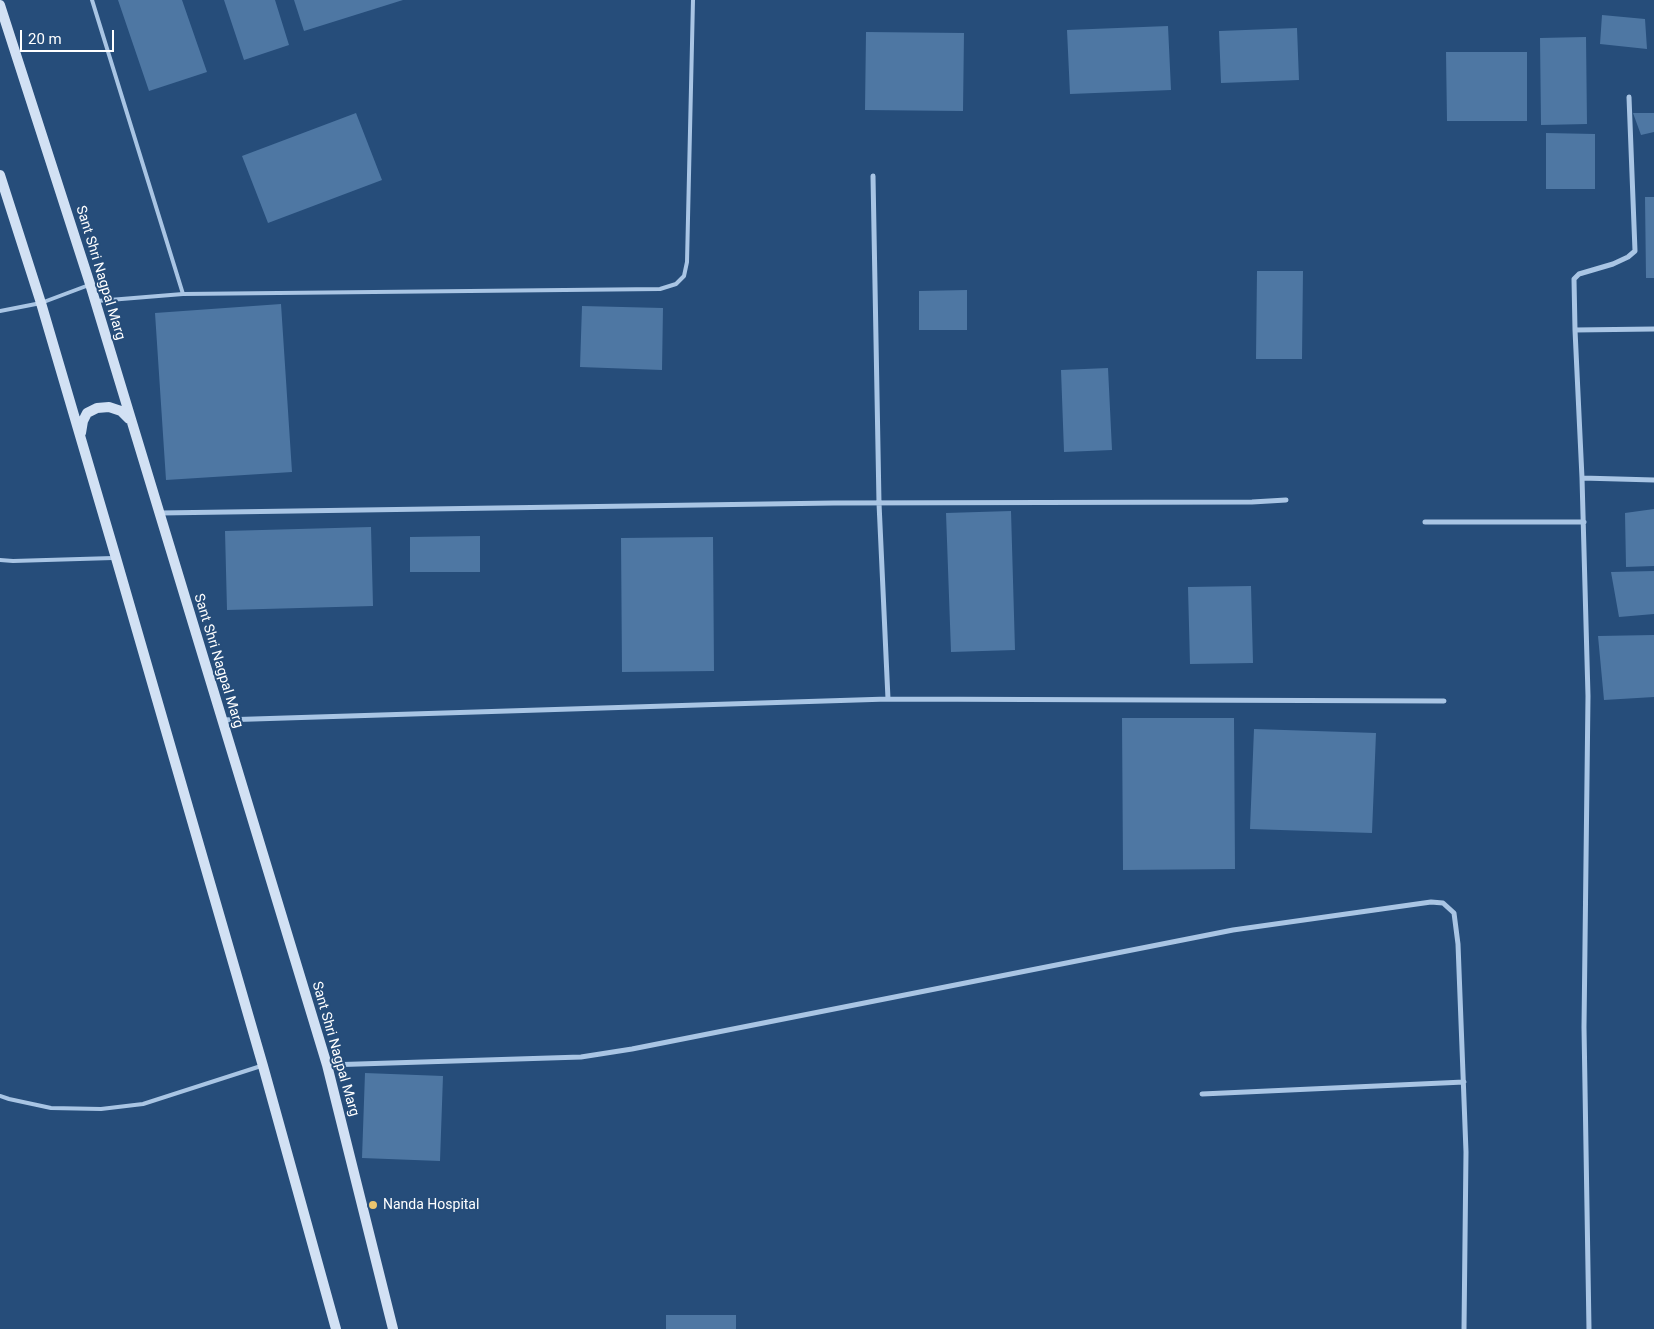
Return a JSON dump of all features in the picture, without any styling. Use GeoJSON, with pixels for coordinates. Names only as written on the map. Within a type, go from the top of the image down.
{"type":"FeatureCollection","features":[{"type":"Feature","properties":{"kind":"main road","name":"Sant Shri Nagpal Marg"},"geometry":{"type":"LineString","coordinates":[[0,6],[90,284],[327,1065],[393,1329]]}},
{"type":"Feature","properties":{"kind":"main road"},"geometry":{"type":"LineString","coordinates":[[0,174],[41,303],[264,1066],[336,1329]]}},
{"type":"Feature","properties":{"kind":"main road"},"geometry":{"type":"LineString","coordinates":[[80,437],[83,421],[88,413],[97,408],[109,407],[121,411],[131,422]]}},
{"type":"Feature","properties":{"kind":"street"},"geometry":{"type":"LineString","coordinates":[[1589,1329],[1584,1027],[1588,696],[1584,522],[1574,279],[1579,274],[1628,257],[1635,251],[1629,97]]}},
{"type":"Feature","properties":{"kind":"street"},"geometry":{"type":"LineString","coordinates":[[873,176],[879,503],[888,699]]}},
{"type":"Feature","properties":{"kind":"street"},"geometry":{"type":"LineString","coordinates":[[1575,330],[1654,330]]}},
{"type":"Feature","properties":{"kind":"street"},"geometry":{"type":"LineString","coordinates":[[1582,478],[1654,480]]}},
{"type":"Feature","properties":{"kind":"street"},"geometry":{"type":"LineString","coordinates":[[159,513],[879,503],[1252,502],[1286,500]]}},
{"type":"Feature","properties":{"kind":"street"},"geometry":{"type":"LineString","coordinates":[[1425,522],[1584,522]]}},
{"type":"Feature","properties":{"kind":"street"},"geometry":{"type":"LineString","coordinates":[[222,720],[888,699],[1444,701]]}},
{"type":"Feature","properties":{"kind":"street"},"geometry":{"type":"LineString","coordinates":[[327,1065],[572,1057],[598,1054],[726,1031],[1233,930],[1431,902],[1443,903],[1454,913],[1458,944],[1466,1152],[1464,1329]]}},
{"type":"Feature","properties":{"kind":"street"},"geometry":{"type":"LineString","coordinates":[[1202,1094],[1464,1082]]}},
{"type":"Feature","properties":{"kind":"lane"},"geometry":{"type":"LineString","coordinates":[[92,0],[183,294]]}},
{"type":"Feature","properties":{"kind":"lane"},"geometry":{"type":"LineString","coordinates":[[95,301],[183,294],[660,289],[676,284],[684,276],[687,262],[693,0]]}},
{"type":"Feature","properties":{"kind":"lane"},"geometry":{"type":"LineString","coordinates":[[0,311],[41,303],[90,284]]}},
{"type":"Feature","properties":{"kind":"lane"},"geometry":{"type":"LineString","coordinates":[[0,560],[116,558]]}},
{"type":"Feature","properties":{"kind":"lane"},"geometry":{"type":"LineString","coordinates":[[0,1096],[51,1108],[101,1109],[143,1104],[264,1066]]}},
{"type":"Feature","properties":{"kind":"building"},"geometry":{"type":"Polygon","coordinates":[[[118,0],[182,0],[207,72],[149,91],[118,0]]]}},
{"type":"Feature","properties":{"kind":"building"},"geometry":{"type":"Polygon","coordinates":[[[224,0],[275,0],[289,45],[244,60],[224,0]]]}},
{"type":"Feature","properties":{"kind":"building"},"geometry":{"type":"Polygon","coordinates":[[[294,0],[403,0],[304,31],[294,0]]]}},
{"type":"Feature","properties":{"kind":"building"},"geometry":{"type":"Polygon","coordinates":[[[1602,15],[1645,19],[1647,49],[1600,44],[1602,15]]]}},
{"type":"Feature","properties":{"kind":"building"},"geometry":{"type":"Polygon","coordinates":[[[1168,26],[1171,90],[1070,94],[1067,30],[1168,26]]]}},
{"type":"Feature","properties":{"kind":"building"},"geometry":{"type":"Polygon","coordinates":[[[1297,28],[1299,80],[1221,83],[1219,31],[1297,28]]]}},
{"type":"Feature","properties":{"kind":"building"},"geometry":{"type":"Polygon","coordinates":[[[866,32],[964,33],[963,111],[865,110],[866,32]]]}},
{"type":"Feature","properties":{"kind":"building"},"geometry":{"type":"Polygon","coordinates":[[[1586,37],[1587,124],[1541,125],[1540,38],[1586,37]]]}},
{"type":"Feature","properties":{"kind":"building"},"geometry":{"type":"Polygon","coordinates":[[[1446,52],[1527,52],[1527,121],[1447,121],[1446,52]]]}},
{"type":"Feature","properties":{"kind":"building"},"geometry":{"type":"Polygon","coordinates":[[[356,113],[382,180],[268,223],[242,156],[356,113]]]}},
{"type":"Feature","properties":{"kind":"building"},"geometry":{"type":"Polygon","coordinates":[[[1633,113],[1654,113],[1654,132],[1641,135],[1633,113]]]}},
{"type":"Feature","properties":{"kind":"building"},"geometry":{"type":"Polygon","coordinates":[[[1546,133],[1595,134],[1595,189],[1546,189],[1546,133]]]}},
{"type":"Feature","properties":{"kind":"building"},"geometry":{"type":"Polygon","coordinates":[[[1645,197],[1654,197],[1654,278],[1646,278],[1645,197]]]}},
{"type":"Feature","properties":{"kind":"building"},"geometry":{"type":"Polygon","coordinates":[[[1257,271],[1303,271],[1302,359],[1256,359],[1257,271]]]}},
{"type":"Feature","properties":{"kind":"building"},"geometry":{"type":"Polygon","coordinates":[[[967,290],[967,330],[919,330],[919,291],[967,290]]]}},
{"type":"Feature","properties":{"kind":"building"},"geometry":{"type":"Polygon","coordinates":[[[281,304],[292,472],[166,480],[155,313],[281,304]]]}},
{"type":"Feature","properties":{"kind":"building"},"geometry":{"type":"Polygon","coordinates":[[[582,306],[663,308],[662,370],[580,367],[582,306]]]}},
{"type":"Feature","properties":{"kind":"building"},"geometry":{"type":"Polygon","coordinates":[[[1108,368],[1112,450],[1064,452],[1061,370],[1108,368]]]}},
{"type":"Feature","properties":{"kind":"building"},"geometry":{"type":"Polygon","coordinates":[[[1654,509],[1654,566],[1626,567],[1625,513],[1654,509]]]}},
{"type":"Feature","properties":{"kind":"building"},"geometry":{"type":"Polygon","coordinates":[[[1011,511],[1015,650],[951,652],[946,513],[1011,511]]]}},
{"type":"Feature","properties":{"kind":"building"},"geometry":{"type":"Polygon","coordinates":[[[371,527],[373,606],[227,610],[225,531],[371,527]]]}},
{"type":"Feature","properties":{"kind":"building"},"geometry":{"type":"Polygon","coordinates":[[[480,536],[480,572],[410,572],[410,537],[480,536]]]}},
{"type":"Feature","properties":{"kind":"building"},"geometry":{"type":"Polygon","coordinates":[[[713,537],[714,671],[622,672],[621,538],[713,537]]]}},
{"type":"Feature","properties":{"kind":"building"},"geometry":{"type":"Polygon","coordinates":[[[1654,571],[1654,614],[1619,617],[1611,572],[1654,571]]]}},
{"type":"Feature","properties":{"kind":"building"},"geometry":{"type":"Polygon","coordinates":[[[1251,586],[1253,663],[1190,664],[1188,587],[1251,586]]]}},
{"type":"Feature","properties":{"kind":"building"},"geometry":{"type":"Polygon","coordinates":[[[1654,635],[1654,697],[1604,700],[1598,636],[1654,635]]]}},
{"type":"Feature","properties":{"kind":"building"},"geometry":{"type":"Polygon","coordinates":[[[1122,718],[1234,718],[1235,869],[1123,870],[1122,718]]]}},
{"type":"Feature","properties":{"kind":"building"},"geometry":{"type":"Polygon","coordinates":[[[1254,729],[1376,733],[1372,833],[1250,829],[1254,729]]]}},
{"type":"Feature","properties":{"kind":"building"},"geometry":{"type":"Polygon","coordinates":[[[365,1073],[443,1076],[440,1161],[362,1158],[365,1073]]]}},
{"type":"Feature","properties":{"kind":"building"},"geometry":{"type":"Polygon","coordinates":[[[666,1315],[736,1315],[736,1329],[666,1329],[666,1315]]]}},
{"type":"Feature","properties":{"kind":"place","name":"Nanda Hospital"},"geometry":{"type":"Point","coordinates":[373,1205]}}]}
